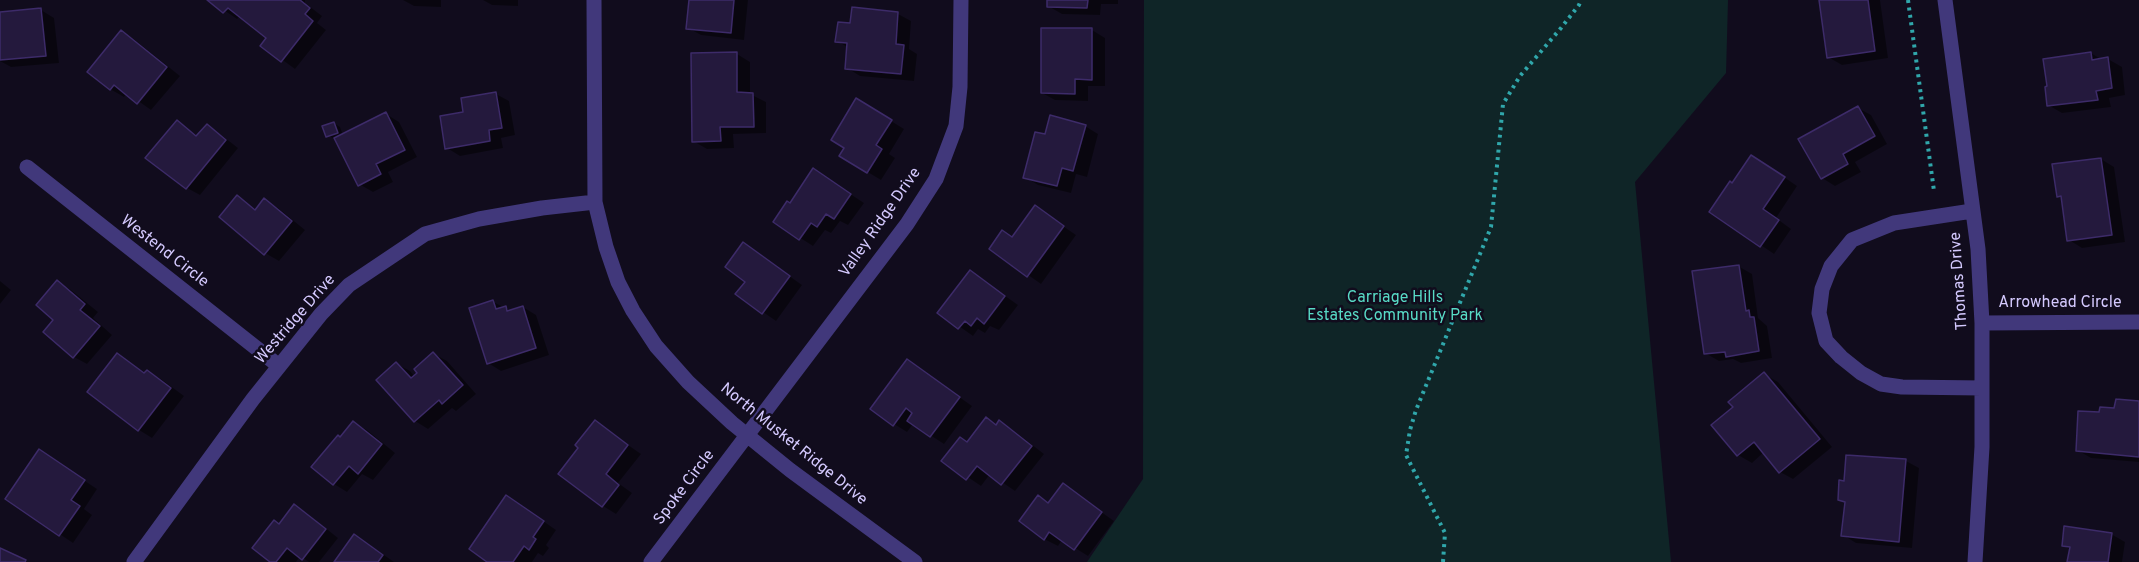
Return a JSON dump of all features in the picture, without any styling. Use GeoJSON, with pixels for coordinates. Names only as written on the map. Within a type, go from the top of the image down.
{"type":"FeatureCollection","features":[{"type":"Feature","properties":{"kind":"street","name":"North Musket Ridge Drive"},"geometry":{"type":"LineString","coordinates":[[594,0],[595,202],[606,247],[618,282],[656,346],[688,382],[790,470],[915,562]]}},
{"type":"Feature","properties":{"kind":"street","name":"Valley Ridge Drive"},"geometry":{"type":"LineString","coordinates":[[748,436],[907,224],[936,179],[956,126],[960,87],[961,0]]}},
{"type":"Feature","properties":{"kind":"street","name":"Thomas Drive"},"geometry":{"type":"LineString","coordinates":[[1945,0],[1978,249],[1982,323],[1981,458],[1975,562]]}},
{"type":"Feature","properties":{"kind":"street","name":"Westend Circle"},"geometry":{"type":"LineString","coordinates":[[27,167],[279,366]]}},
{"type":"Feature","properties":{"kind":"street","name":"Westridge Drive"},"geometry":{"type":"LineString","coordinates":[[134,562],[279,366],[321,314],[349,285],[425,234],[479,219],[595,202]]}},
{"type":"Feature","properties":{"kind":"street"},"geometry":{"type":"LineString","coordinates":[[1972,211],[1894,223],[1852,240],[1831,266],[1822,289],[1819,314],[1826,341],[1854,368],[1881,384],[1902,387],[1982,388]]}},
{"type":"Feature","properties":{"kind":"street","name":"Arrowhead Circle"},"geometry":{"type":"LineString","coordinates":[[1982,323],[2139,322]]}},
{"type":"Feature","properties":{"kind":"street","name":"Spoke Circle"},"geometry":{"type":"LineString","coordinates":[[651,562],[748,436]]}},
{"type":"Feature","properties":{"kind":"path"},"geometry":{"type":"LineString","coordinates":[[1443,562],[1445,533],[1406,455],[1410,430],[1416,410],[1491,226],[1503,104],[1520,76],[1581,0]]}},
{"type":"Feature","properties":{"kind":"path"},"geometry":{"type":"LineString","coordinates":[[1908,0],[1934,191]]}},
{"type":"Feature","properties":{"kind":"green space","name":"Carriage Hills Estates Community Park"},"geometry":{"type":"Polygon","coordinates":[[[1144,0],[1728,0],[1726,73],[1635,182],[1671,562],[1087,562],[1143,479],[1144,0]]]}},
{"type":"Feature","properties":{"kind":"building"},"geometry":{"type":"Polygon","coordinates":[[[207,0],[300,0],[310,8],[305,14],[313,21],[281,62],[260,46],[266,38],[228,8],[223,13],[207,0]]]}},
{"type":"Feature","properties":{"kind":"building"},"geometry":{"type":"Polygon","coordinates":[[[689,0],[734,0],[731,33],[686,29],[689,0]]]}},
{"type":"Feature","properties":{"kind":"building"},"geometry":{"type":"Polygon","coordinates":[[[1047,0],[1088,0],[1087,8],[1047,7],[1047,0]]]}},
{"type":"Feature","properties":{"kind":"building"},"geometry":{"type":"Polygon","coordinates":[[[1819,0],[1868,0],[1875,51],[1827,58],[1819,0]]]}},
{"type":"Feature","properties":{"kind":"building"},"geometry":{"type":"Polygon","coordinates":[[[852,7],[898,12],[896,44],[904,45],[901,74],[845,69],[847,43],[835,42],[838,22],[850,23],[852,7]]]}},
{"type":"Feature","properties":{"kind":"building"},"geometry":{"type":"Polygon","coordinates":[[[41,8],[46,56],[0,60],[0,12],[41,8]]]}},
{"type":"Feature","properties":{"kind":"building"},"geometry":{"type":"Polygon","coordinates":[[[1041,28],[1092,28],[1092,80],[1075,79],[1075,94],[1041,93],[1041,28]]]}},
{"type":"Feature","properties":{"kind":"building"},"geometry":{"type":"Polygon","coordinates":[[[121,30],[167,67],[137,104],[114,85],[110,90],[87,72],[121,30]]]}},
{"type":"Feature","properties":{"kind":"building"},"geometry":{"type":"Polygon","coordinates":[[[737,52],[737,92],[753,93],[754,127],[720,127],[721,141],[692,142],[691,53],[737,52]]]}},
{"type":"Feature","properties":{"kind":"building"},"geometry":{"type":"Polygon","coordinates":[[[2091,52],[2092,60],[2108,57],[2112,88],[2096,91],[2098,100],[2047,106],[2043,59],[2091,52]]]}},
{"type":"Feature","properties":{"kind":"building"},"geometry":{"type":"Polygon","coordinates":[[[496,92],[502,128],[489,130],[490,141],[445,149],[440,116],[463,112],[461,98],[496,92]]]}},
{"type":"Feature","properties":{"kind":"building"},"geometry":{"type":"Polygon","coordinates":[[[856,98],[892,120],[876,145],[882,149],[867,173],[839,156],[844,148],[831,140],[856,98]]]}},
{"type":"Feature","properties":{"kind":"building"},"geometry":{"type":"Polygon","coordinates":[[[1858,106],[1875,136],[1843,154],[1848,164],[1821,179],[1798,139],[1858,106]]]}},
{"type":"Feature","properties":{"kind":"building"},"geometry":{"type":"Polygon","coordinates":[[[386,112],[405,150],[376,164],[381,174],[358,186],[334,138],[386,112]]]}},
{"type":"Feature","properties":{"kind":"building"},"geometry":{"type":"Polygon","coordinates":[[[1050,115],[1086,125],[1073,171],[1062,168],[1057,186],[1023,178],[1035,132],[1045,134],[1050,115]]]}},
{"type":"Feature","properties":{"kind":"building"},"geometry":{"type":"Polygon","coordinates":[[[177,120],[196,136],[207,124],[226,140],[186,189],[145,158],[177,120]]]}},
{"type":"Feature","properties":{"kind":"building"},"geometry":{"type":"Polygon","coordinates":[[[334,122],[338,133],[326,137],[322,126],[334,122]]]}},
{"type":"Feature","properties":{"kind":"building"},"geometry":{"type":"Polygon","coordinates":[[[1751,155],[1785,177],[1763,209],[1779,220],[1760,247],[1709,212],[1751,155]]]}},
{"type":"Feature","properties":{"kind":"building"},"geometry":{"type":"Polygon","coordinates":[[[2101,158],[2112,235],[2067,241],[2061,196],[2057,197],[2052,164],[2101,158]]]}},
{"type":"Feature","properties":{"kind":"building"},"geometry":{"type":"Polygon","coordinates":[[[813,168],[851,194],[834,219],[826,214],[817,227],[811,223],[799,240],[773,222],[787,201],[790,203],[813,168]]]}},
{"type":"Feature","properties":{"kind":"building"},"geometry":{"type":"Polygon","coordinates":[[[237,195],[255,210],[264,198],[292,221],[264,255],[219,217],[237,195]]]}},
{"type":"Feature","properties":{"kind":"building"},"geometry":{"type":"Polygon","coordinates":[[[1035,205],[1064,226],[1027,277],[989,249],[1002,230],[1012,237],[1035,205]]]}},
{"type":"Feature","properties":{"kind":"building"},"geometry":{"type":"Polygon","coordinates":[[[743,242],[790,276],[762,314],[735,294],[745,282],[725,267],[743,242]]]}},
{"type":"Feature","properties":{"kind":"building"},"geometry":{"type":"Polygon","coordinates":[[[1739,265],[1746,311],[1749,310],[1750,317],[1754,317],[1759,351],[1726,357],[1725,352],[1704,354],[1692,271],[1739,265]]]}},
{"type":"Feature","properties":{"kind":"building"},"geometry":{"type":"Polygon","coordinates":[[[970,270],[1005,296],[984,324],[977,318],[971,326],[965,321],[958,329],[937,313],[970,270]]]}},
{"type":"Feature","properties":{"kind":"building"},"geometry":{"type":"Polygon","coordinates":[[[57,280],[85,304],[80,310],[100,326],[73,358],[43,332],[53,320],[36,305],[57,280]]]}},
{"type":"Feature","properties":{"kind":"building"},"geometry":{"type":"Polygon","coordinates":[[[493,300],[496,309],[506,306],[507,311],[523,306],[536,348],[487,364],[469,308],[493,300]]]}},
{"type":"Feature","properties":{"kind":"building"},"geometry":{"type":"Polygon","coordinates":[[[433,352],[463,385],[442,404],[439,400],[414,422],[376,380],[396,362],[411,378],[417,373],[414,369],[433,352]]]}},
{"type":"Feature","properties":{"kind":"building"},"geometry":{"type":"Polygon","coordinates":[[[117,353],[144,373],[147,370],[171,388],[138,431],[87,392],[117,353]]]}},
{"type":"Feature","properties":{"kind":"building"},"geometry":{"type":"Polygon","coordinates":[[[907,359],[960,397],[930,437],[907,421],[912,413],[906,408],[893,426],[870,409],[907,359]]]}},
{"type":"Feature","properties":{"kind":"building"},"geometry":{"type":"Polygon","coordinates":[[[1764,372],[1820,439],[1779,473],[1754,442],[1737,456],[1711,425],[1733,407],[1728,402],[1764,372]]]}},
{"type":"Feature","properties":{"kind":"building"},"geometry":{"type":"Polygon","coordinates":[[[2116,399],[2139,401],[2139,457],[2076,451],[2078,411],[2099,412],[2100,407],[2114,408],[2116,399]]]}},
{"type":"Feature","properties":{"kind":"building"},"geometry":{"type":"Polygon","coordinates":[[[986,417],[996,425],[999,420],[1032,446],[1001,485],[977,466],[966,480],[941,461],[960,437],[967,442],[986,417]]]}},
{"type":"Feature","properties":{"kind":"building"},"geometry":{"type":"Polygon","coordinates":[[[595,420],[628,445],[606,474],[619,485],[602,507],[558,474],[578,448],[575,445],[595,420]]]}},
{"type":"Feature","properties":{"kind":"building"},"geometry":{"type":"Polygon","coordinates":[[[353,421],[382,444],[358,474],[349,466],[333,485],[311,467],[353,421]]]}},
{"type":"Feature","properties":{"kind":"building"},"geometry":{"type":"Polygon","coordinates":[[[39,449],[85,480],[71,500],[80,506],[59,536],[5,499],[39,449]]]}},
{"type":"Feature","properties":{"kind":"building"},"geometry":{"type":"Polygon","coordinates":[[[1846,455],[1906,459],[1899,542],[1841,536],[1845,502],[1838,500],[1839,480],[1844,481],[1846,455]]]}},
{"type":"Feature","properties":{"kind":"building"},"geometry":{"type":"Polygon","coordinates":[[[1063,483],[1102,512],[1074,550],[1049,532],[1044,540],[1019,521],[1038,495],[1048,503],[1063,483]]]}},
{"type":"Feature","properties":{"kind":"building"},"geometry":{"type":"Polygon","coordinates":[[[506,495],[544,521],[533,537],[536,539],[529,550],[524,546],[513,562],[487,562],[469,549],[506,495]]]}},
{"type":"Feature","properties":{"kind":"building"},"geometry":{"type":"Polygon","coordinates":[[[294,504],[326,529],[302,560],[287,548],[276,562],[270,562],[252,548],[274,520],[279,524],[294,504]]]}},
{"type":"Feature","properties":{"kind":"building"},"geometry":{"type":"Polygon","coordinates":[[[2064,526],[2112,533],[2108,562],[2067,562],[2070,547],[2062,546],[2064,526]]]}},
{"type":"Feature","properties":{"kind":"building"},"geometry":{"type":"Polygon","coordinates":[[[354,534],[383,555],[378,562],[334,562],[354,534]]]}},
{"type":"Feature","properties":{"kind":"building"},"geometry":{"type":"Polygon","coordinates":[[[0,548],[26,560],[25,562],[0,562],[0,548]]]}}]}
